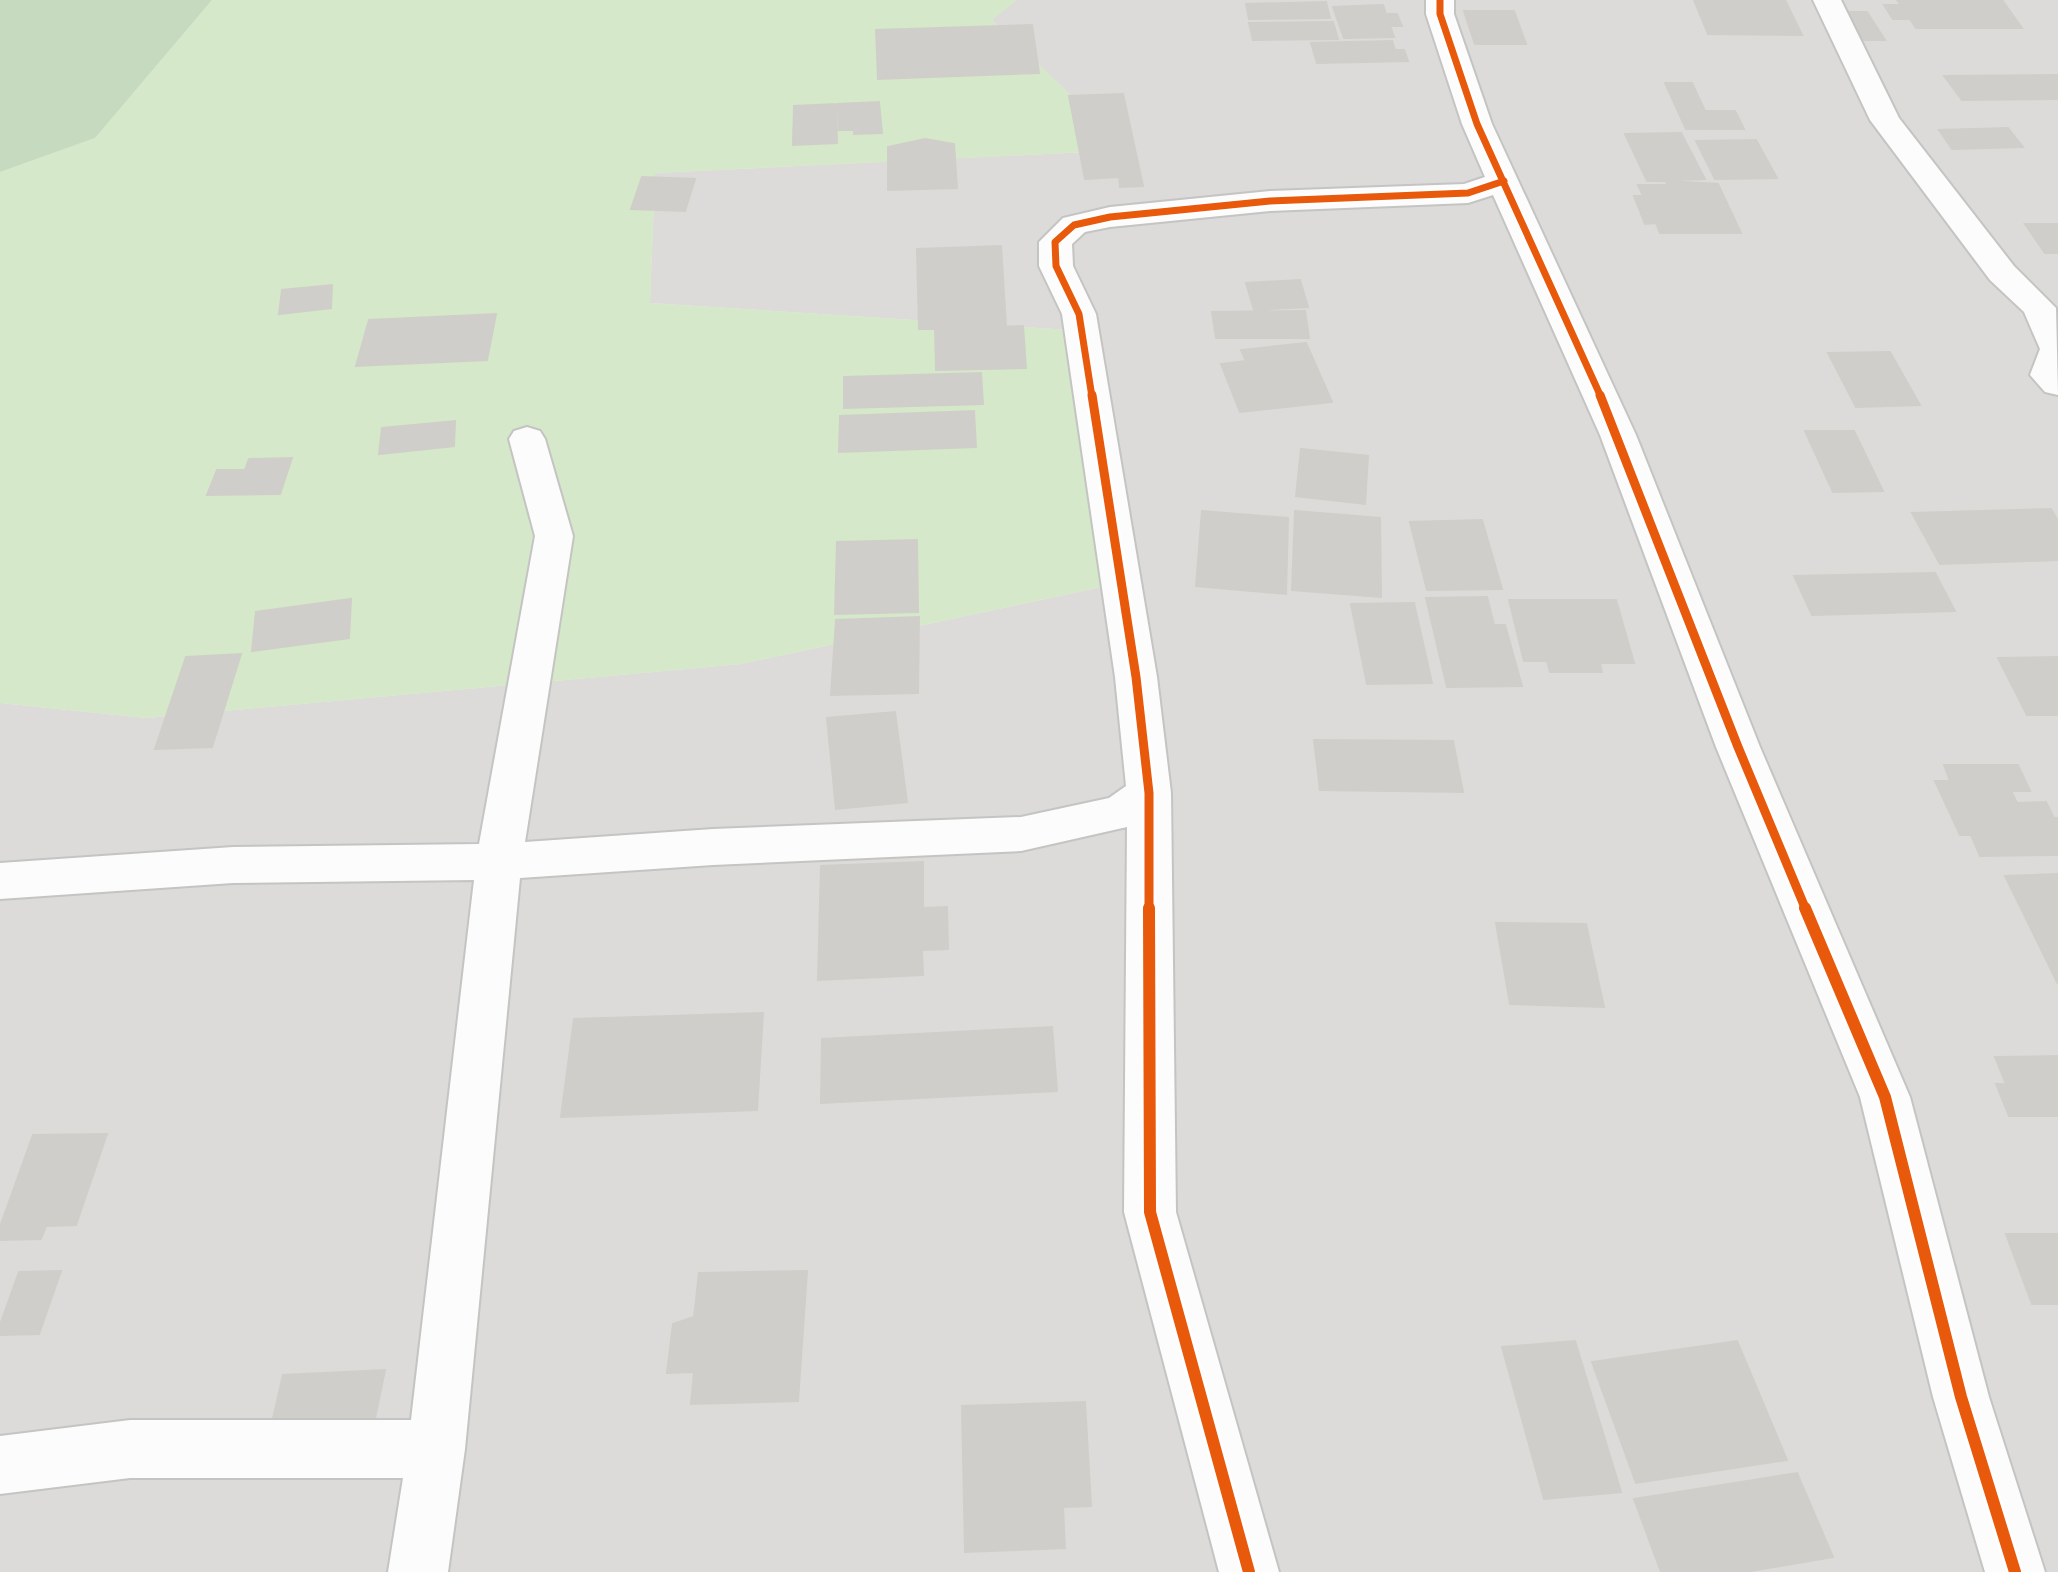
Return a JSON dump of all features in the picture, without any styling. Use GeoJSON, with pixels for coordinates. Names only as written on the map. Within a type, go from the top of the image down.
{"type":"FeatureCollection","features":[{"type":"Feature","properties":{"kind":"street"},"geometry":{"type":"LineString","coordinates":[[1440,0],[1440,14],[1477,124],[1618,435],[1738,747],[1885,1097],[1961,1397],[2015,1572]]}},
{"type":"Feature","properties":{"kind":"street"},"geometry":{"type":"LineString","coordinates":[[1827,0],[1885,120],[2002,273],[2039,308],[2057,349],[2048,375],[2058,384]]}},
{"type":"Feature","properties":{"kind":"street"},"geometry":{"type":"LineString","coordinates":[[1249,1572],[1150,1212],[1149,793],[1136,677],[1079,314],[1056,266],[1055,242],[1074,225],[1110,217],[1270,201],[1468,193],[1504,181]]}},
{"type":"Feature","properties":{"kind":"street"},"geometry":{"type":"LineString","coordinates":[[418,1572],[436,1449],[499,862],[554,536],[527,439]]}},
{"type":"Feature","properties":{"kind":"street"},"geometry":{"type":"LineString","coordinates":[[0,881],[233,865],[499,862],[743,845],[1021,834],[1121,812],[1149,793]]}},
{"type":"Feature","properties":{"kind":"street"},"geometry":{"type":"LineString","coordinates":[[0,1465],[130,1449],[436,1449]]}},
{"type":"Feature","properties":{"kind":"shaded area"},"geometry":{"type":"Polygon","coordinates":[[[1017,0],[2058,0],[2058,1572],[0,1572],[0,703],[146,718],[741,664],[1134,580],[1100,332],[650,303],[655,173],[1128,150],[991,19],[1017,0]]]}},
{"type":"Feature","properties":{"kind":"green space"},"geometry":{"type":"Polygon","coordinates":[[[0,0],[212,0],[95,138],[0,172],[0,0]]]}},
{"type":"Feature","properties":{"kind":"green space"},"geometry":{"type":"Polygon","coordinates":[[[212,0],[1017,0],[992,20],[1129,150],[655,173],[650,303],[1100,332],[1134,580],[741,664],[146,718],[0,703],[0,172],[95,138],[212,0]]]}},
{"type":"Feature","properties":{"kind":"building"},"geometry":{"type":"Polygon","coordinates":[[[1694,0],[1785,0],[1802,35],[1708,34],[1694,0]]]}},
{"type":"Feature","properties":{"kind":"building"},"geometry":{"type":"Polygon","coordinates":[[[1897,0],[2002,0],[2022,28],[1916,28],[1910,19],[1893,19],[1884,5],[1901,5],[1897,0]]]}},
{"type":"Feature","properties":{"kind":"building"},"geometry":{"type":"Polygon","coordinates":[[[1326,2],[1330,18],[1249,19],[1246,4],[1326,2]]]}},
{"type":"Feature","properties":{"kind":"building"},"geometry":{"type":"Polygon","coordinates":[[[1383,5],[1386,14],[1397,14],[1402,26],[1390,26],[1394,37],[1344,38],[1333,7],[1383,5]]]}},
{"type":"Feature","properties":{"kind":"building"},"geometry":{"type":"Polygon","coordinates":[[[1464,11],[1514,11],[1526,44],[1475,44],[1464,11]]]}},
{"type":"Feature","properties":{"kind":"building"},"geometry":{"type":"Polygon","coordinates":[[[1837,12],[1867,12],[1885,40],[1855,40],[1837,12]]]}},
{"type":"Feature","properties":{"kind":"building"},"geometry":{"type":"Polygon","coordinates":[[[1333,22],[1338,39],[1253,40],[1249,23],[1333,22]]]}},
{"type":"Feature","properties":{"kind":"building"},"geometry":{"type":"Polygon","coordinates":[[[1032,25],[1039,73],[878,79],[876,30],[1032,25]]]}},
{"type":"Feature","properties":{"kind":"building"},"geometry":{"type":"Polygon","coordinates":[[[1392,41],[1395,50],[1404,50],[1408,61],[1317,63],[1311,43],[1392,41]]]}},
{"type":"Feature","properties":{"kind":"building"},"geometry":{"type":"Polygon","coordinates":[[[2058,75],[2058,99],[1962,100],[1944,76],[2058,75]]]}},
{"type":"Feature","properties":{"kind":"building"},"geometry":{"type":"Polygon","coordinates":[[[1665,83],[1692,83],[1705,111],[1735,111],[1744,129],[1686,129],[1665,83]]]}},
{"type":"Feature","properties":{"kind":"building"},"geometry":{"type":"Polygon","coordinates":[[[1123,94],[1143,186],[1120,187],[1119,177],[1085,179],[1069,96],[1123,94]]]}},
{"type":"Feature","properties":{"kind":"building"},"geometry":{"type":"Polygon","coordinates":[[[879,102],[882,133],[854,134],[854,130],[839,130],[838,104],[879,102]]]}},
{"type":"Feature","properties":{"kind":"building"},"geometry":{"type":"Polygon","coordinates":[[[836,104],[837,143],[793,145],[794,106],[836,104]]]}},
{"type":"Feature","properties":{"kind":"building"},"geometry":{"type":"Polygon","coordinates":[[[2008,128],[2023,147],[1952,149],[1939,130],[2008,128]]]}},
{"type":"Feature","properties":{"kind":"building"},"geometry":{"type":"Polygon","coordinates":[[[1681,133],[1705,179],[1647,181],[1625,134],[1681,133]]]}},
{"type":"Feature","properties":{"kind":"building"},"geometry":{"type":"Polygon","coordinates":[[[925,139],[954,144],[957,188],[888,190],[888,147],[925,139]]]}},
{"type":"Feature","properties":{"kind":"building"},"geometry":{"type":"Polygon","coordinates":[[[1756,140],[1777,178],[1715,179],[1696,141],[1756,140]]]}},
{"type":"Feature","properties":{"kind":"building"},"geometry":{"type":"Polygon","coordinates":[[[642,177],[695,179],[685,211],[631,209],[642,177]]]}},
{"type":"Feature","properties":{"kind":"building"},"geometry":{"type":"Polygon","coordinates":[[[1666,181],[1718,184],[1741,233],[1660,233],[1656,223],[1645,224],[1634,196],[1643,196],[1638,185],[1667,185],[1666,181]]]}},
{"type":"Feature","properties":{"kind":"building"},"geometry":{"type":"Polygon","coordinates":[[[2025,224],[2058,224],[2058,253],[2045,253],[2025,224]]]}},
{"type":"Feature","properties":{"kind":"building"},"geometry":{"type":"Polygon","coordinates":[[[1001,246],[1006,327],[919,329],[917,249],[1001,246]]]}},
{"type":"Feature","properties":{"kind":"building"},"geometry":{"type":"Polygon","coordinates":[[[1300,280],[1308,307],[1254,310],[1246,283],[1300,280]]]}},
{"type":"Feature","properties":{"kind":"building"},"geometry":{"type":"Polygon","coordinates":[[[332,285],[331,308],[279,314],[282,290],[332,285]]]}},
{"type":"Feature","properties":{"kind":"building"},"geometry":{"type":"Polygon","coordinates":[[[1305,311],[1309,338],[1216,338],[1212,312],[1305,311]]]}},
{"type":"Feature","properties":{"kind":"building"},"geometry":{"type":"Polygon","coordinates":[[[496,314],[487,360],[356,366],[369,320],[496,314]]]}},
{"type":"Feature","properties":{"kind":"building"},"geometry":{"type":"Polygon","coordinates":[[[1023,326],[1026,368],[936,370],[935,329],[1023,326]]]}},
{"type":"Feature","properties":{"kind":"building"},"geometry":{"type":"Polygon","coordinates":[[[1306,343],[1332,402],[1240,412],[1221,364],[1246,361],[1241,350],[1306,343]]]}},
{"type":"Feature","properties":{"kind":"building"},"geometry":{"type":"Polygon","coordinates":[[[1890,352],[1920,405],[1856,407],[1828,353],[1890,352]]]}},
{"type":"Feature","properties":{"kind":"building"},"geometry":{"type":"Polygon","coordinates":[[[981,373],[983,404],[844,408],[844,377],[981,373]]]}},
{"type":"Feature","properties":{"kind":"building"},"geometry":{"type":"Polygon","coordinates":[[[974,411],[976,447],[839,452],[840,416],[974,411]]]}},
{"type":"Feature","properties":{"kind":"building"},"geometry":{"type":"Polygon","coordinates":[[[455,421],[454,446],[379,454],[382,428],[455,421]]]}},
{"type":"Feature","properties":{"kind":"building"},"geometry":{"type":"Polygon","coordinates":[[[1805,431],[1854,431],[1883,491],[1833,492],[1805,431]]]}},
{"type":"Feature","properties":{"kind":"building"},"geometry":{"type":"Polygon","coordinates":[[[1301,449],[1368,456],[1365,504],[1296,496],[1301,449]]]}},
{"type":"Feature","properties":{"kind":"building"},"geometry":{"type":"Polygon","coordinates":[[[292,458],[280,494],[207,495],[217,470],[245,470],[249,459],[292,458]]]}},
{"type":"Feature","properties":{"kind":"building"},"geometry":{"type":"Polygon","coordinates":[[[2051,509],[2058,521],[2058,560],[1940,564],[1912,513],[2051,509]]]}},
{"type":"Feature","properties":{"kind":"building"},"geometry":{"type":"Polygon","coordinates":[[[1202,511],[1288,518],[1286,594],[1196,586],[1202,511]]]}},
{"type":"Feature","properties":{"kind":"building"},"geometry":{"type":"Polygon","coordinates":[[[1295,511],[1380,518],[1381,597],[1292,590],[1295,511]]]}},
{"type":"Feature","properties":{"kind":"building"},"geometry":{"type":"Polygon","coordinates":[[[1482,520],[1502,589],[1427,590],[1410,522],[1482,520]]]}},
{"type":"Feature","properties":{"kind":"building"},"geometry":{"type":"Polygon","coordinates":[[[917,540],[918,612],[835,614],[837,542],[917,540]]]}},
{"type":"Feature","properties":{"kind":"building"},"geometry":{"type":"Polygon","coordinates":[[[1935,573],[1955,611],[1812,615],[1794,576],[1935,573]]]}},
{"type":"Feature","properties":{"kind":"building"},"geometry":{"type":"Polygon","coordinates":[[[1487,597],[1494,625],[1505,625],[1522,686],[1447,687],[1426,598],[1487,597]]]}},
{"type":"Feature","properties":{"kind":"building"},"geometry":{"type":"Polygon","coordinates":[[[351,599],[349,638],[252,651],[256,612],[351,599]]]}},
{"type":"Feature","properties":{"kind":"building"},"geometry":{"type":"Polygon","coordinates":[[[1509,600],[1616,600],[1634,663],[1600,663],[1602,672],[1550,672],[1547,661],[1524,661],[1509,600]]]}},
{"type":"Feature","properties":{"kind":"building"},"geometry":{"type":"Polygon","coordinates":[[[1414,603],[1432,683],[1367,684],[1351,604],[1414,603]]]}},
{"type":"Feature","properties":{"kind":"building"},"geometry":{"type":"Polygon","coordinates":[[[919,617],[918,693],[831,695],[836,620],[919,617]]]}},
{"type":"Feature","properties":{"kind":"building"},"geometry":{"type":"Polygon","coordinates":[[[241,654],[212,747],[155,749],[186,657],[241,654]]]}},
{"type":"Feature","properties":{"kind":"building"},"geometry":{"type":"Polygon","coordinates":[[[2058,657],[2058,715],[2027,715],[1998,658],[2058,657]]]}},
{"type":"Feature","properties":{"kind":"building"},"geometry":{"type":"Polygon","coordinates":[[[895,712],[907,802],[836,809],[827,718],[895,712]]]}},
{"type":"Feature","properties":{"kind":"building"},"geometry":{"type":"Polygon","coordinates":[[[1314,740],[1453,741],[1463,792],[1320,790],[1314,740]]]}},
{"type":"Feature","properties":{"kind":"building"},"geometry":{"type":"Polygon","coordinates":[[[1944,765],[2018,765],[2030,791],[2011,791],[2017,803],[2046,802],[2054,818],[2058,818],[2058,855],[1980,856],[1971,835],[1960,835],[1935,781],[1950,781],[1944,765]]]}},
{"type":"Feature","properties":{"kind":"building"},"geometry":{"type":"Polygon","coordinates":[[[923,862],[923,908],[947,907],[948,949],[922,950],[923,975],[818,980],[821,866],[923,862]]]}},
{"type":"Feature","properties":{"kind":"building"},"geometry":{"type":"Polygon","coordinates":[[[2058,874],[2058,984],[2005,876],[2058,874]]]}},
{"type":"Feature","properties":{"kind":"building"},"geometry":{"type":"Polygon","coordinates":[[[1496,923],[1586,924],[1604,1007],[1510,1004],[1496,923]]]}},
{"type":"Feature","properties":{"kind":"building"},"geometry":{"type":"Polygon","coordinates":[[[763,1013],[757,1110],[561,1117],[574,1019],[763,1013]]]}},
{"type":"Feature","properties":{"kind":"building"},"geometry":{"type":"Polygon","coordinates":[[[1052,1027],[1057,1091],[821,1103],[822,1039],[1052,1027]]]}},
{"type":"Feature","properties":{"kind":"building"},"geometry":{"type":"Polygon","coordinates":[[[2058,1056],[2058,1116],[2009,1116],[1996,1084],[2006,1084],[1995,1057],[2058,1056]]]}},
{"type":"Feature","properties":{"kind":"building"},"geometry":{"type":"Polygon","coordinates":[[[107,1134],[76,1225],[46,1226],[41,1239],[0,1240],[0,1227],[33,1135],[107,1134]]]}},
{"type":"Feature","properties":{"kind":"building"},"geometry":{"type":"Polygon","coordinates":[[[2006,1234],[2058,1234],[2058,1304],[2032,1304],[2006,1234]]]}},
{"type":"Feature","properties":{"kind":"building"},"geometry":{"type":"Polygon","coordinates":[[[61,1271],[39,1334],[0,1335],[0,1325],[19,1272],[61,1271]]]}},
{"type":"Feature","properties":{"kind":"building"},"geometry":{"type":"Polygon","coordinates":[[[807,1271],[798,1401],[691,1404],[694,1372],[667,1373],[673,1324],[694,1317],[699,1273],[807,1271]]]}},
{"type":"Feature","properties":{"kind":"building"},"geometry":{"type":"Polygon","coordinates":[[[1575,1341],[1621,1492],[1544,1499],[1502,1347],[1575,1341]]]}},
{"type":"Feature","properties":{"kind":"building"},"geometry":{"type":"Polygon","coordinates":[[[1737,1341],[1787,1460],[1636,1483],[1592,1362],[1737,1341]]]}},
{"type":"Feature","properties":{"kind":"building"},"geometry":{"type":"Polygon","coordinates":[[[385,1370],[375,1418],[272,1423],[283,1375],[385,1370]]]}},
{"type":"Feature","properties":{"kind":"building"},"geometry":{"type":"Polygon","coordinates":[[[1085,1402],[1091,1506],[1063,1507],[1065,1548],[965,1552],[962,1406],[1085,1402]]]}},
{"type":"Feature","properties":{"kind":"building"},"geometry":{"type":"Polygon","coordinates":[[[1797,1473],[1833,1557],[1745,1572],[1661,1572],[1634,1499],[1797,1473]]]}},
{"type":"Feature","properties":{"kind":"cycle path"},"geometry":{"type":"LineString","coordinates":[[1440,0],[1440,14],[1477,124],[1618,435],[1738,747],[1885,1097],[1961,1397],[2015,1572]]}},
{"type":"Feature","properties":{"kind":"cycle path"},"geometry":{"type":"LineString","coordinates":[[1249,1572],[1150,1212],[1149,793],[1136,677],[1079,314],[1056,266],[1055,242],[1074,225],[1110,217],[1270,201],[1468,193],[1504,181]]}}]}
